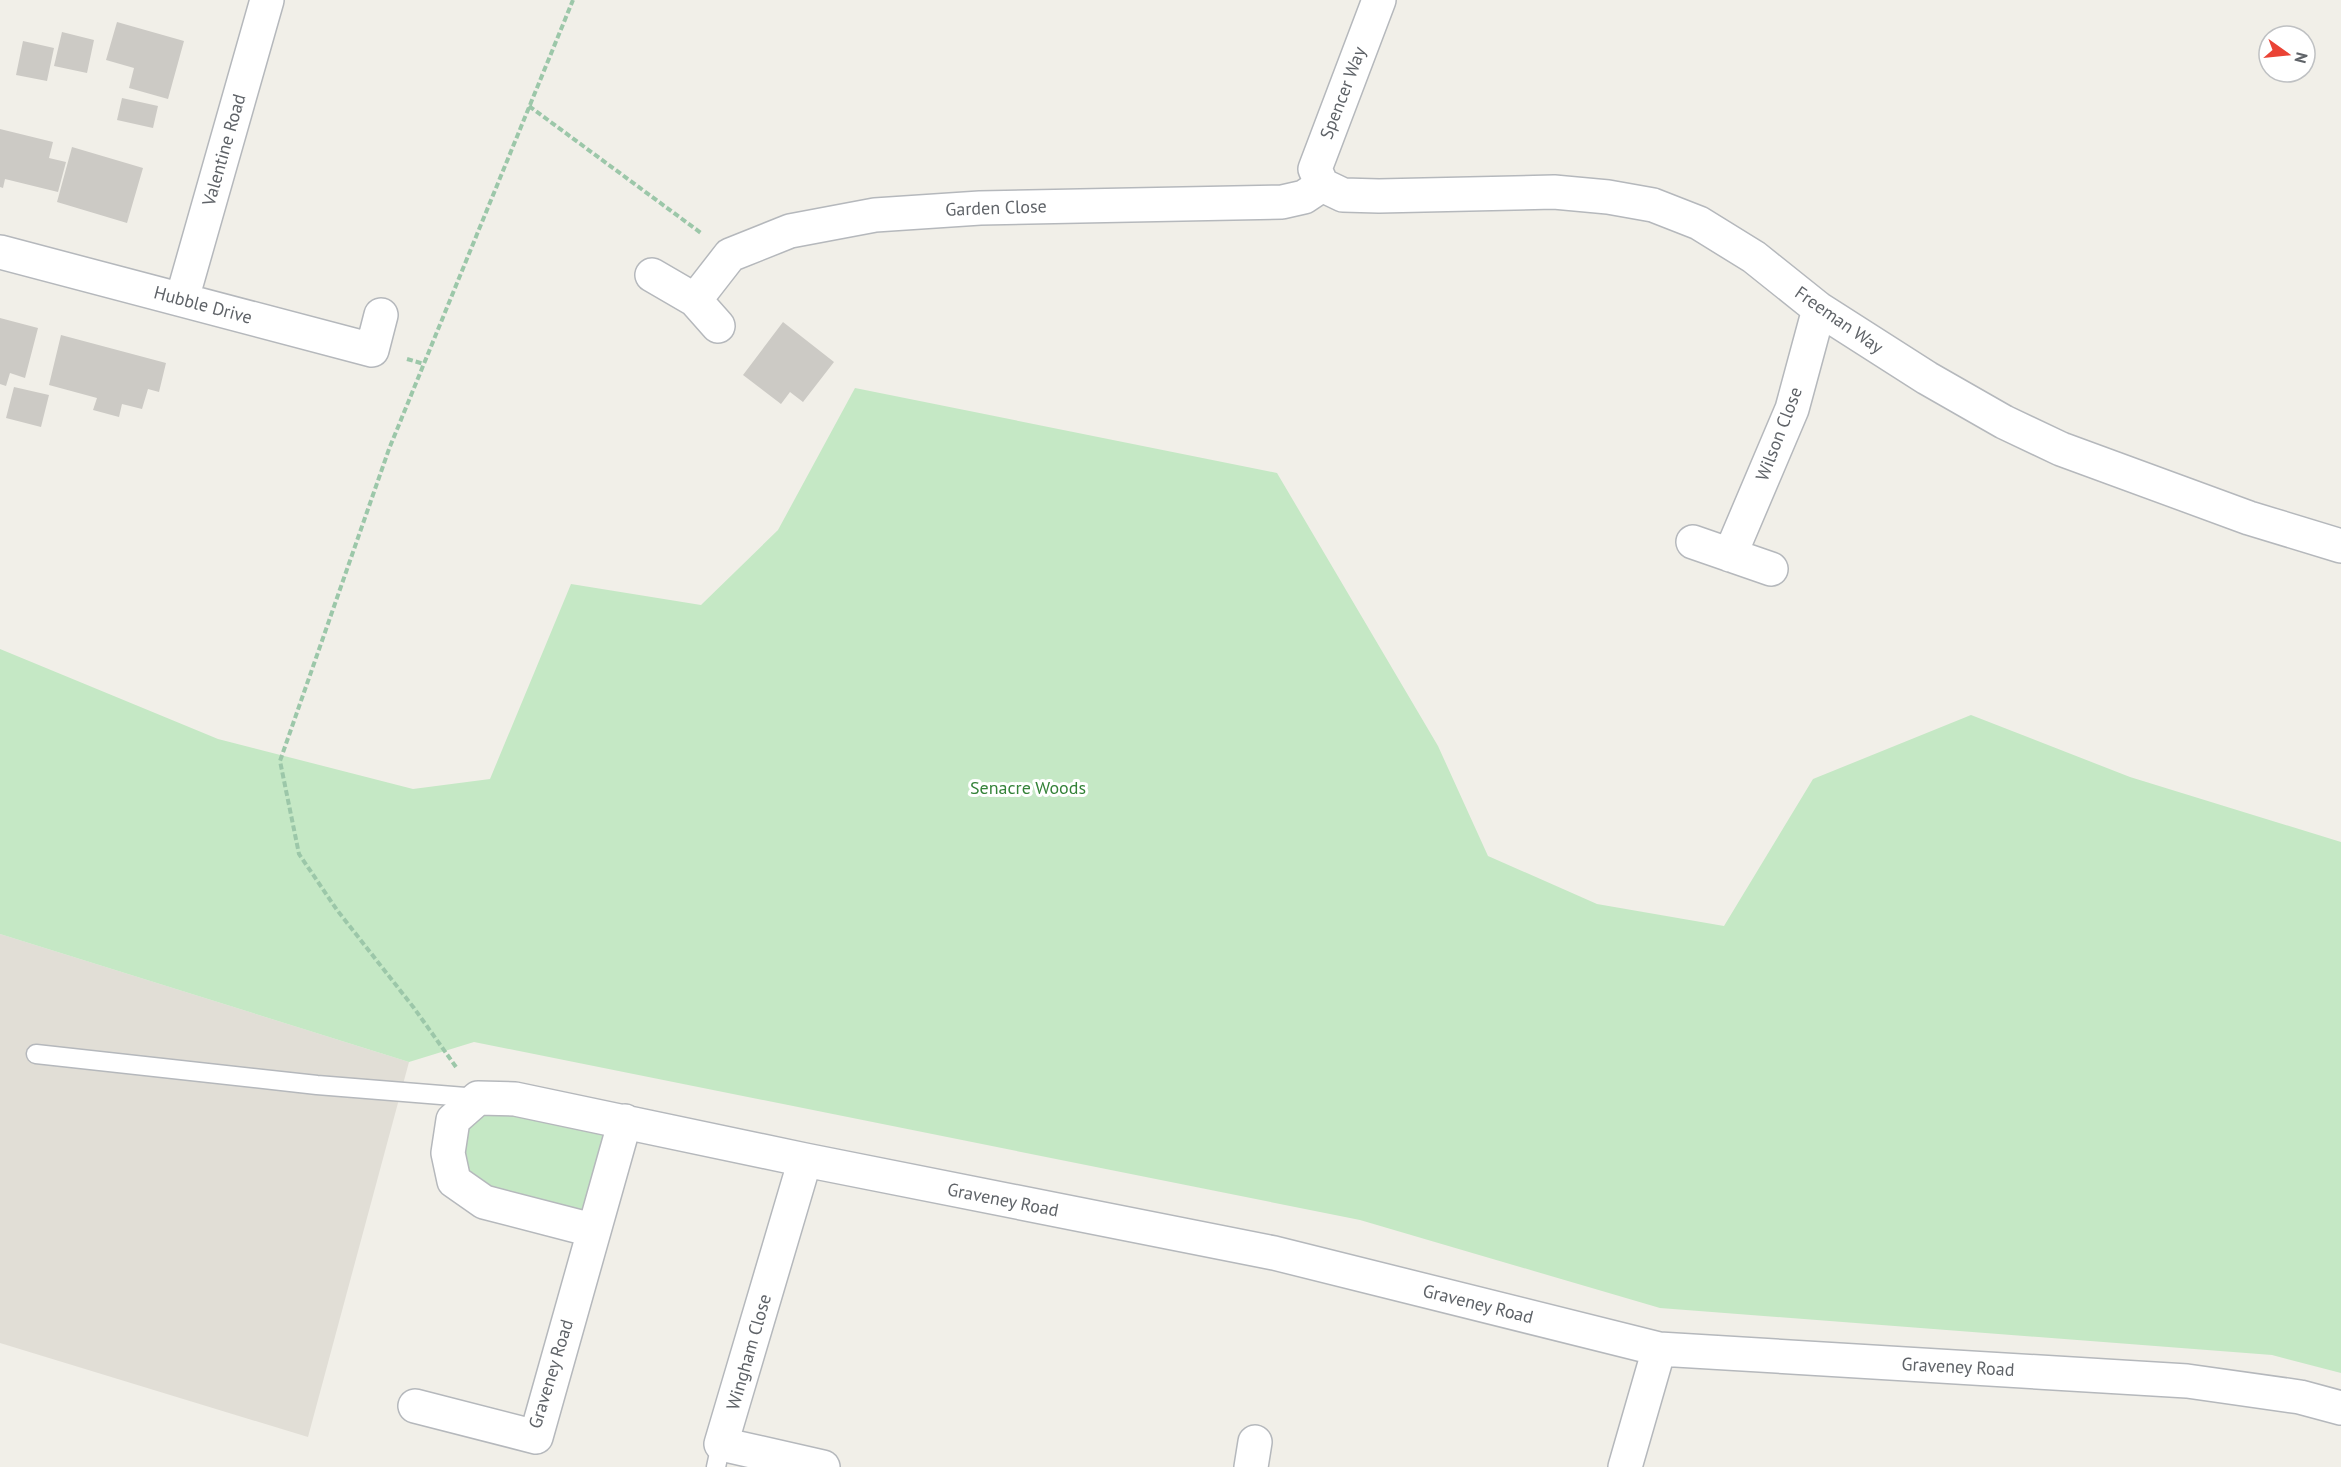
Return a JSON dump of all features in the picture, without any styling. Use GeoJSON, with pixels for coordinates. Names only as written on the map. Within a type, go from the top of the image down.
{"type":"FeatureCollection","features":[{"type":"Feature","properties":{"kind":"street","name":"Valentine Road"},"geometry":{"type":"LineString","coordinates":[[182,300],[267,0]]}},
{"type":"Feature","properties":{"kind":"street","name":"Spencer Way"},"geometry":{"type":"LineString","coordinates":[[1323,185],[1315,168],[1379,0]]}},
{"type":"Feature","properties":{"kind":"street","name":"Garden Close"},"geometry":{"type":"LineString","coordinates":[[730,255],[790,231],[875,215],[980,208],[1282,202],[1304,197],[1323,185]]}},
{"type":"Feature","properties":{"kind":"street","name":"Freeman Way"},"geometry":{"type":"LineString","coordinates":[[1323,185],[1343,195],[1554,192],[1608,196],[1653,205],[1699,224],[1755,257],[1818,309],[1927,378],[2004,422],[2061,449],[2249,518],[2341,546]]}},
{"type":"Feature","properties":{"kind":"street","name":"Hubble Drive"},"geometry":{"type":"LineString","coordinates":[[0,252],[372,350],[381,315]]}},
{"type":"Feature","properties":{"kind":"street"},"geometry":{"type":"LineString","coordinates":[[695,300],[730,255]]}},
{"type":"Feature","properties":{"kind":"street"},"geometry":{"type":"LineString","coordinates":[[652,275],[695,300],[718,326]]}},
{"type":"Feature","properties":{"kind":"street","name":"Wilson Close"},"geometry":{"type":"LineString","coordinates":[[1731,555],[1792,409],[1818,309]]}},
{"type":"Feature","properties":{"kind":"street"},"geometry":{"type":"LineString","coordinates":[[1692,542],[1772,569]]}},
{"type":"Feature","properties":{"kind":"street"},"geometry":{"type":"LineString","coordinates":[[478,1098],[453,1120],[448,1153],[454,1181],[484,1202],[592,1230]]}},
{"type":"Feature","properties":{"kind":"street","name":"Graveney Road"},"geometry":{"type":"LineString","coordinates":[[478,1098],[515,1099],[805,1161],[1274,1253],[1659,1349],[2187,1381],[2300,1398],[2341,1408]]}},
{"type":"Feature","properties":{"kind":"street","name":"Graveney Road"},"geometry":{"type":"LineString","coordinates":[[416,1406],[536,1437],[592,1230],[625,1121]]}},
{"type":"Feature","properties":{"kind":"street","name":"Wingham Close"},"geometry":{"type":"LineString","coordinates":[[805,1161],[719,1456],[823,1467]]}},
{"type":"Feature","properties":{"kind":"street"},"geometry":{"type":"LineString","coordinates":[[1625,1467],[1659,1349]]}},
{"type":"Feature","properties":{"kind":"lane"},"geometry":{"type":"LineString","coordinates":[[36,1054],[317,1085],[478,1098]]}},
{"type":"Feature","properties":{"kind":"path"},"geometry":{"type":"LineString","coordinates":[[478,1098],[414,1008],[337,910],[299,854],[280,761],[389,449],[573,0]]}},
{"type":"Feature","properties":{"kind":"path"},"geometry":{"type":"LineString","coordinates":[[529,106],[730,255]]}},
{"type":"Feature","properties":{"kind":"shaded area"},"geometry":{"type":"Polygon","coordinates":[[[0,934],[409,1062],[308,1437],[0,1343],[0,934]]]}},
{"type":"Feature","properties":{"kind":"green space","name":"Senacre Woods"},"geometry":{"type":"Polygon","coordinates":[[[855,388],[1277,473],[1438,746],[1488,856],[1597,904],[1724,926],[1813,779],[1971,715],[2130,777],[2341,842],[2341,1373],[2272,1355],[1660,1308],[1360,1220],[474,1042],[409,1062],[0,934],[0,649],[218,739],[413,789],[490,779],[571,584],[701,605],[778,530],[855,388]]]}},
{"type":"Feature","properties":{"kind":"green space"},"geometry":{"type":"Polygon","coordinates":[[[478,1098],[625,1121],[592,1230],[454,1181],[453,1120],[478,1098]]]}},
{"type":"Feature","properties":{"kind":"building"},"geometry":{"type":"Polygon","coordinates":[[[117,22],[184,41],[168,99],[129,88],[134,68],[106,60],[117,22]]]}},
{"type":"Feature","properties":{"kind":"building"},"geometry":{"type":"Polygon","coordinates":[[[62,32],[94,40],[87,73],[54,66],[62,32]]]}},
{"type":"Feature","properties":{"kind":"building"},"geometry":{"type":"Polygon","coordinates":[[[23,41],[54,48],[47,81],[16,75],[23,41]]]}},
{"type":"Feature","properties":{"kind":"building"},"geometry":{"type":"Polygon","coordinates":[[[122,98],[158,106],[153,128],[117,120],[122,98]]]}},
{"type":"Feature","properties":{"kind":"building"},"geometry":{"type":"Polygon","coordinates":[[[0,129],[53,142],[49,158],[66,162],[58,192],[5,179],[3,188],[0,187],[0,129]]]}},
{"type":"Feature","properties":{"kind":"building"},"geometry":{"type":"Polygon","coordinates":[[[72,147],[143,168],[127,223],[57,202],[72,147]]]}},
{"type":"Feature","properties":{"kind":"building"},"geometry":{"type":"Polygon","coordinates":[[[0,318],[38,328],[25,378],[10,373],[6,386],[0,384],[0,318]]]}},
{"type":"Feature","properties":{"kind":"building"},"geometry":{"type":"Polygon","coordinates":[[[783,322],[834,362],[803,402],[790,392],[781,404],[743,375],[783,322]]]}},
{"type":"Feature","properties":{"kind":"building"},"geometry":{"type":"Polygon","coordinates":[[[61,335],[166,363],[159,392],[148,389],[142,409],[122,404],[119,417],[93,410],[97,398],[49,385],[61,335]]]}},
{"type":"Feature","properties":{"kind":"building"},"geometry":{"type":"Polygon","coordinates":[[[14,387],[49,395],[41,427],[6,418],[14,387]]]}}]}
